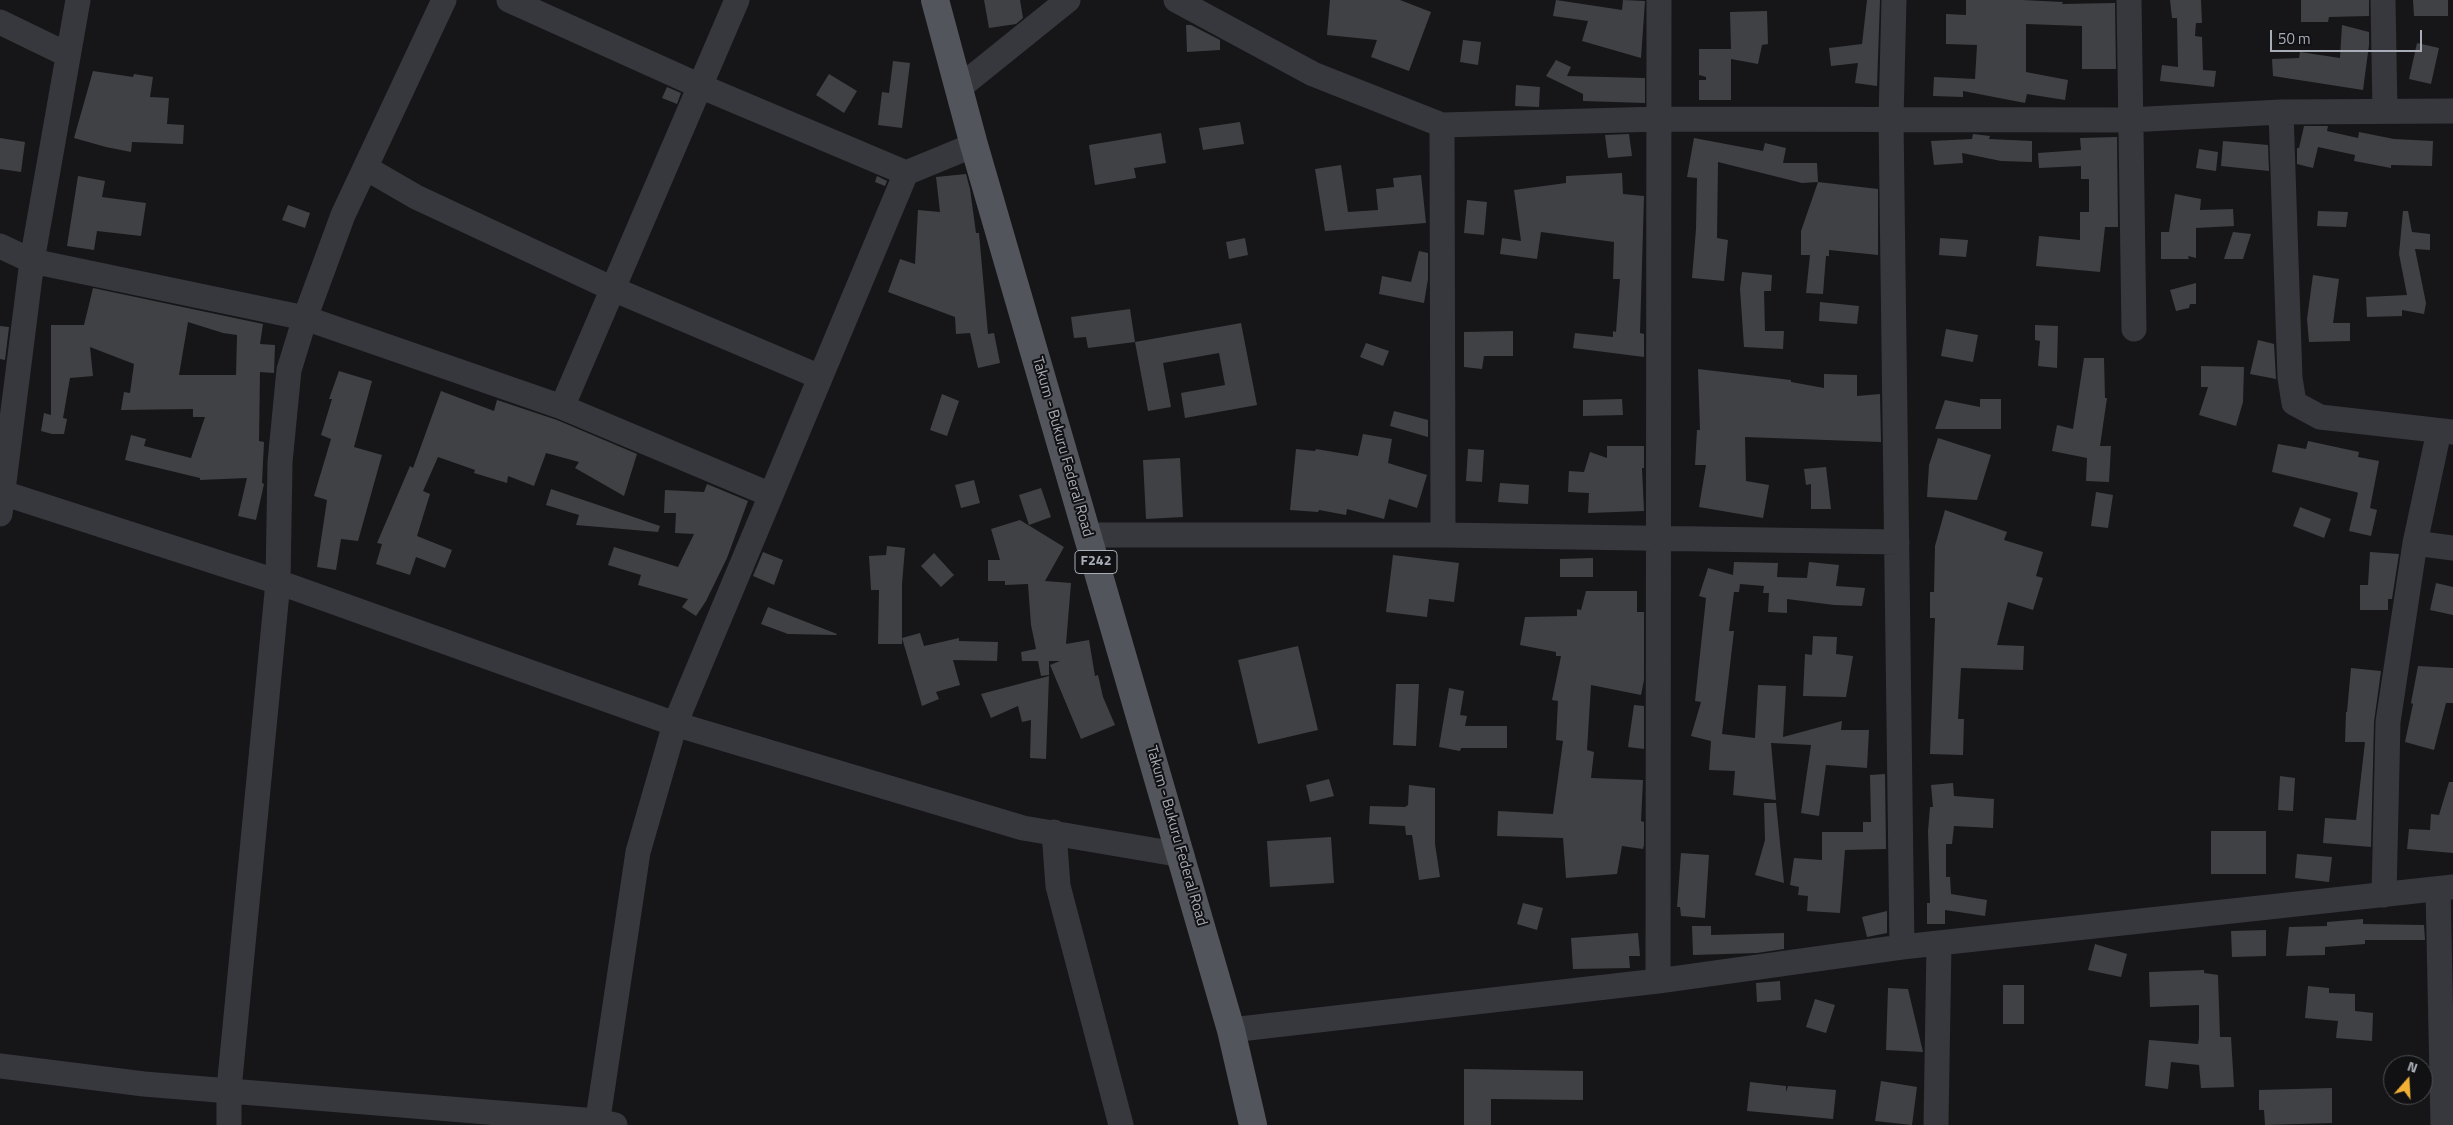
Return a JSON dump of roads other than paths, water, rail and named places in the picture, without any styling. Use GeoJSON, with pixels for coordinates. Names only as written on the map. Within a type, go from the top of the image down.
{"type":"FeatureCollection","features":[{"type":"Feature","properties":{"kind":"main road","name":"Takum - Bukuru Federal Road"},"geometry":{"type":"LineString","coordinates":[[935,0],[974,145],[1182,855],[1231,1030],[1253,1125]]}},
{"type":"Feature","properties":{"kind":"street"},"geometry":{"type":"LineString","coordinates":[[78,0],[32,261],[1,500],[278,582],[675,724],[1023,828],[1182,855]]}},
{"type":"Feature","properties":{"kind":"street"},"geometry":{"type":"LineString","coordinates":[[229,1125],[229,1089],[278,582],[281,453],[289,370],[305,318],[344,215],[444,0]]}},
{"type":"Feature","properties":{"kind":"street"},"geometry":{"type":"LineString","coordinates":[[509,0],[700,86],[906,173]]}},
{"type":"Feature","properties":{"kind":"street"},"geometry":{"type":"LineString","coordinates":[[562,407],[737,0]]}},
{"type":"Feature","properties":{"kind":"street"},"geometry":{"type":"LineString","coordinates":[[960,88],[1068,0]]}},
{"type":"Feature","properties":{"kind":"street"},"geometry":{"type":"LineString","coordinates":[[1176,0],[1313,74],[1442,125],[1660,119],[2129,120],[2281,112],[2453,111]]}},
{"type":"Feature","properties":{"kind":"street"},"geometry":{"type":"LineString","coordinates":[[1658,981],[1659,0]]}},
{"type":"Feature","properties":{"kind":"street"},"geometry":{"type":"LineString","coordinates":[[1894,0],[1891,119],[1902,947]]}},
{"type":"Feature","properties":{"kind":"street"},"geometry":{"type":"LineString","coordinates":[[2129,0],[2129,120],[2134,328]]}},
{"type":"Feature","properties":{"kind":"street"},"geometry":{"type":"LineString","coordinates":[[2383,0],[2385,111]]}},
{"type":"Feature","properties":{"kind":"street"},"geometry":{"type":"LineString","coordinates":[[0,22],[68,55]]}},
{"type":"Feature","properties":{"kind":"street"},"geometry":{"type":"LineString","coordinates":[[2281,112],[2290,378],[2294,403],[2320,417],[2446,432],[2416,543],[2388,722],[2384,895]]}},
{"type":"Feature","properties":{"kind":"street"},"geometry":{"type":"LineString","coordinates":[[1442,125],[1443,535]]}},
{"type":"Feature","properties":{"kind":"street"},"geometry":{"type":"LineString","coordinates":[[0,1066],[144,1084],[229,1089],[603,1124],[638,852],[675,724],[906,173],[974,145]]}},
{"type":"Feature","properties":{"kind":"street"},"geometry":{"type":"LineString","coordinates":[[366,168],[416,197],[613,289],[820,377]]}},
{"type":"Feature","properties":{"kind":"street"},"geometry":{"type":"LineString","coordinates":[[0,246],[32,261],[305,318],[562,407],[771,495]]}},
{"type":"Feature","properties":{"kind":"street"},"geometry":{"type":"LineString","coordinates":[[1088,535],[1443,535],[1897,542]]}},
{"type":"Feature","properties":{"kind":"street"},"geometry":{"type":"LineString","coordinates":[[2416,543],[2453,548]]}},
{"type":"Feature","properties":{"kind":"street"},"geometry":{"type":"LineString","coordinates":[[1054,832],[1058,886],[1121,1125]]}},
{"type":"Feature","properties":{"kind":"street"},"geometry":{"type":"LineString","coordinates":[[1231,1030],[1658,981],[1902,947],[2445,888],[2443,1125]]}},
{"type":"Feature","properties":{"kind":"street"},"geometry":{"type":"LineString","coordinates":[[1936,1125],[1939,943]]}}]}
